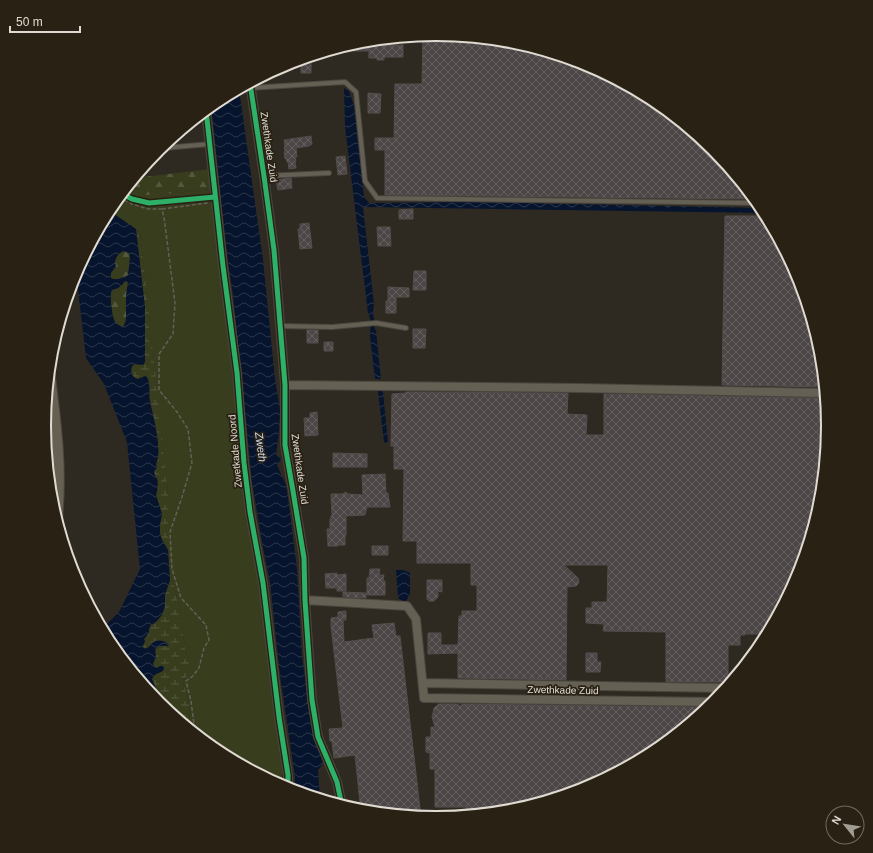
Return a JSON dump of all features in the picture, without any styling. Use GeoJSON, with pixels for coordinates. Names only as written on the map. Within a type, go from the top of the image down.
{"type":"FeatureCollection","features":[{"type":"Feature","properties":{"kind":"main road"},"geometry":{"type":"LineString","coordinates":[[52,401],[58,458],[57,498]]}},
{"type":"Feature","properties":{"kind":"street","name":"Zwethkade Zuid"},"geometry":{"type":"LineString","coordinates":[[252,89],[274,250],[285,385],[285,446],[294,491],[304,558],[305,600],[312,700],[318,737],[336,782],[340,800]]}},
{"type":"Feature","properties":{"kind":"street","name":"Zwetkade Noord"},"geometry":{"type":"LineString","coordinates":[[207,117],[237,373],[249,505],[264,583],[288,783]]}},
{"type":"Feature","properties":{"kind":"street"},"geometry":{"type":"LineString","coordinates":[[285,385],[580,388],[820,393]]}},
{"type":"Feature","properties":{"kind":"street","name":"Zwethkade Zuid"},"geometry":{"type":"LineString","coordinates":[[305,600],[407,606],[416,619],[424,698],[706,702]]}},
{"type":"Feature","properties":{"kind":"street","name":"Zwethkade Zuid"},"geometry":{"type":"LineString","coordinates":[[423,683],[719,688]]}},
{"type":"Feature","properties":{"kind":"lane"},"geometry":{"type":"LineString","coordinates":[[259,85],[345,82],[356,92],[364,181],[377,198],[750,203]]}},
{"type":"Feature","properties":{"kind":"lane"},"geometry":{"type":"LineString","coordinates":[[171,147],[210,144]]}},
{"type":"Feature","properties":{"kind":"lane"},"geometry":{"type":"LineString","coordinates":[[264,176],[328,173]]}},
{"type":"Feature","properties":{"kind":"lane"},"geometry":{"type":"LineString","coordinates":[[280,326],[332,327],[376,323],[406,328]]}},
{"type":"Feature","properties":{"kind":"path"},"geometry":{"type":"LineString","coordinates":[[127,198],[144,202]]}},
{"type":"Feature","properties":{"kind":"path"},"geometry":{"type":"LineString","coordinates":[[126,199],[132,204],[148,209],[162,209],[216,202]]}},
{"type":"Feature","properties":{"kind":"path"},"geometry":{"type":"LineString","coordinates":[[162,209],[175,303],[173,334],[159,354],[159,390],[177,412],[188,429],[192,463],[170,532],[172,569],[181,598],[206,625],[209,640],[204,648],[199,668],[193,676],[186,681],[191,701],[194,726]]}},
{"type":"Feature","properties":{"kind":"path"},"geometry":{"type":"LineString","coordinates":[[277,777],[288,775]]}},
{"type":"Feature","properties":{"kind":"green space"},"geometry":{"type":"Polygon","coordinates":[[[211,169],[212,189],[146,195],[131,193],[143,177],[211,169]]]}},
{"type":"Feature","properties":{"kind":"green space"},"geometry":{"type":"Polygon","coordinates":[[[212,189],[211,195],[215,203],[227,309],[240,467],[265,625],[271,690],[283,773],[281,779],[222,747],[189,722],[189,705],[183,682],[191,668],[185,650],[181,614],[169,567],[168,494],[140,232],[115,214],[132,191],[175,193],[212,189]]]}},
{"type":"Feature","properties":{"kind":"green space"},"geometry":{"type":"Polygon","coordinates":[[[136,229],[140,232],[168,494],[168,550],[160,533],[162,514],[156,495],[158,483],[154,472],[157,467],[157,437],[150,400],[149,382],[135,378],[131,370],[132,366],[135,364],[139,365],[145,307],[136,229]]]}},
{"type":"Feature","properties":{"kind":"green space"},"geometry":{"type":"Polygon","coordinates":[[[124,251],[129,253],[130,258],[128,275],[122,278],[113,279],[111,278],[111,273],[116,258],[124,251]]]}},
{"type":"Feature","properties":{"kind":"green space"},"geometry":{"type":"Polygon","coordinates":[[[125,281],[128,282],[127,311],[123,327],[115,322],[111,306],[111,292],[122,285],[125,281]]]}},
{"type":"Feature","properties":{"kind":"green space"},"geometry":{"type":"Polygon","coordinates":[[[169,567],[181,614],[185,650],[191,668],[191,672],[183,682],[189,705],[189,722],[156,690],[152,679],[155,674],[163,671],[160,666],[157,668],[153,664],[157,647],[164,646],[165,641],[155,642],[148,648],[143,648],[145,641],[144,639],[150,626],[160,617],[165,606],[165,595],[170,580],[169,567]]]}},
{"type":"Feature","properties":{"kind":"water"},"geometry":{"type":"Polygon","coordinates":[[[344,88],[349,91],[354,106],[364,197],[369,203],[469,202],[754,208],[758,213],[363,207],[381,379],[375,379],[370,336],[370,322],[345,127],[344,88]]]}},
{"type":"Feature","properties":{"kind":"water","name":"Zweth"},"geometry":{"type":"Polygon","coordinates":[[[240,95],[263,260],[275,379],[280,410],[276,455],[281,459],[277,465],[286,485],[297,569],[302,657],[312,725],[323,764],[318,770],[320,794],[295,785],[280,675],[270,582],[252,482],[233,295],[228,263],[212,114],[240,95]]]}},
{"type":"Feature","properties":{"kind":"water"},"geometry":{"type":"Polygon","coordinates":[[[115,214],[136,229],[145,307],[145,362],[143,365],[135,364],[132,366],[131,373],[138,379],[145,376],[147,377],[149,383],[149,399],[158,442],[157,467],[154,472],[158,482],[156,495],[162,514],[160,533],[168,550],[170,580],[165,595],[165,606],[162,615],[150,626],[149,633],[144,639],[145,641],[143,646],[143,648],[147,648],[152,643],[159,641],[163,641],[169,645],[159,646],[155,650],[156,657],[153,664],[157,668],[163,666],[164,669],[152,679],[156,690],[131,661],[106,625],[119,612],[140,569],[127,442],[104,384],[86,358],[78,285],[91,256],[115,214]],[[124,251],[117,257],[115,261],[116,266],[111,273],[111,278],[117,279],[128,275],[130,258],[129,253],[124,251]],[[125,281],[122,285],[111,292],[111,306],[115,322],[123,327],[126,321],[126,295],[128,282],[125,281]]]}},
{"type":"Feature","properties":{"kind":"water"},"geometry":{"type":"Polygon","coordinates":[[[380,390],[383,392],[388,442],[385,443],[378,392],[380,390]]]}},
{"type":"Feature","properties":{"kind":"water"},"geometry":{"type":"Polygon","coordinates":[[[396,570],[404,570],[410,573],[410,594],[405,603],[398,598],[396,570]]]}},
{"type":"Feature","properties":{"kind":"building"},"geometry":{"type":"Polygon","coordinates":[[[423,42],[487,44],[512,48],[560,61],[607,81],[651,106],[691,137],[709,154],[726,172],[747,199],[385,195],[385,150],[375,150],[375,138],[394,138],[395,84],[422,84],[423,42]]]}},
{"type":"Feature","properties":{"kind":"building"},"geometry":{"type":"Polygon","coordinates":[[[380,45],[403,45],[403,57],[384,57],[384,60],[377,60],[377,58],[369,58],[369,51],[353,51],[380,45]]]}},
{"type":"Feature","properties":{"kind":"building"},"geometry":{"type":"Polygon","coordinates":[[[311,62],[311,73],[301,73],[301,66],[311,62]]]}},
{"type":"Feature","properties":{"kind":"building"},"geometry":{"type":"Polygon","coordinates":[[[368,93],[381,94],[380,113],[368,113],[368,93]]]}},
{"type":"Feature","properties":{"kind":"building"},"geometry":{"type":"Polygon","coordinates":[[[311,136],[312,144],[309,146],[296,148],[296,168],[289,169],[288,162],[286,158],[285,159],[284,140],[311,136]]]}},
{"type":"Feature","properties":{"kind":"building"},"geometry":{"type":"Polygon","coordinates":[[[345,156],[347,174],[338,175],[336,157],[345,156]]]}},
{"type":"Feature","properties":{"kind":"building"},"geometry":{"type":"Polygon","coordinates":[[[291,178],[292,188],[278,190],[276,180],[291,178]]]}},
{"type":"Feature","properties":{"kind":"building"},"geometry":{"type":"Polygon","coordinates":[[[413,209],[413,219],[399,219],[399,210],[413,209]]]}},
{"type":"Feature","properties":{"kind":"building"},"geometry":{"type":"Polygon","coordinates":[[[725,216],[759,216],[782,256],[802,303],[815,351],[820,387],[722,385],[725,216]]]}},
{"type":"Feature","properties":{"kind":"building"},"geometry":{"type":"Polygon","coordinates":[[[309,223],[312,248],[300,249],[298,229],[300,229],[300,224],[309,223]]]}},
{"type":"Feature","properties":{"kind":"building"},"geometry":{"type":"Polygon","coordinates":[[[377,227],[390,227],[391,246],[378,246],[377,227]]]}},
{"type":"Feature","properties":{"kind":"building"},"geometry":{"type":"Polygon","coordinates":[[[414,271],[426,271],[426,290],[413,290],[414,271]]]}},
{"type":"Feature","properties":{"kind":"building"},"geometry":{"type":"Polygon","coordinates":[[[388,287],[409,288],[409,297],[396,297],[396,313],[386,313],[388,287]]]}},
{"type":"Feature","properties":{"kind":"building"},"geometry":{"type":"Polygon","coordinates":[[[413,329],[426,329],[425,348],[413,348],[413,329]]]}},
{"type":"Feature","properties":{"kind":"building"},"geometry":{"type":"Polygon","coordinates":[[[307,330],[318,330],[318,343],[307,343],[307,330]]]}},
{"type":"Feature","properties":{"kind":"building"},"geometry":{"type":"Polygon","coordinates":[[[324,342],[333,342],[333,351],[324,351],[324,342]]]}},
{"type":"Feature","properties":{"kind":"building"},"geometry":{"type":"Polygon","coordinates":[[[568,393],[567,414],[587,415],[586,435],[604,435],[604,394],[821,398],[822,426],[819,477],[815,502],[802,550],[782,597],[761,634],[740,635],[740,645],[728,645],[728,678],[726,681],[724,683],[666,682],[666,632],[603,631],[604,624],[586,623],[586,608],[592,608],[592,602],[607,602],[608,565],[564,565],[578,578],[579,582],[576,586],[567,587],[566,680],[458,678],[458,653],[428,654],[428,633],[441,633],[441,645],[458,645],[459,616],[462,616],[462,611],[477,611],[477,585],[471,585],[471,563],[417,563],[417,541],[403,541],[404,469],[394,469],[394,446],[391,446],[392,394],[568,393]]]}},
{"type":"Feature","properties":{"kind":"building"},"geometry":{"type":"Polygon","coordinates":[[[317,412],[318,435],[305,436],[304,418],[310,418],[310,413],[317,412]]]}},
{"type":"Feature","properties":{"kind":"building"},"geometry":{"type":"Polygon","coordinates":[[[333,453],[367,454],[367,467],[333,467],[333,453]]]}},
{"type":"Feature","properties":{"kind":"building"},"geometry":{"type":"Polygon","coordinates":[[[385,474],[386,493],[388,493],[390,507],[367,507],[365,515],[346,516],[345,545],[328,546],[327,529],[330,529],[330,519],[332,516],[331,494],[343,494],[345,492],[348,494],[363,495],[362,475],[385,474]]]}},
{"type":"Feature","properties":{"kind":"building"},"geometry":{"type":"Polygon","coordinates":[[[372,546],[388,546],[388,555],[372,555],[372,546]]]}},
{"type":"Feature","properties":{"kind":"building"},"geometry":{"type":"Polygon","coordinates":[[[370,569],[380,569],[379,575],[384,575],[383,581],[385,581],[385,595],[367,595],[367,578],[369,578],[370,569]]]}},
{"type":"Feature","properties":{"kind":"building"},"geometry":{"type":"Polygon","coordinates":[[[337,573],[337,575],[346,574],[346,591],[337,591],[337,588],[326,588],[325,574],[337,573]]]}},
{"type":"Feature","properties":{"kind":"building"},"geometry":{"type":"Polygon","coordinates":[[[427,580],[442,580],[442,592],[438,591],[438,597],[434,601],[429,601],[427,599],[427,580]]]}},
{"type":"Feature","properties":{"kind":"building"},"geometry":{"type":"Polygon","coordinates":[[[343,592],[366,593],[366,598],[343,597],[343,592]]]}},
{"type":"Feature","properties":{"kind":"building"},"geometry":{"type":"Polygon","coordinates":[[[346,611],[346,620],[343,620],[344,642],[374,638],[372,625],[394,623],[396,636],[400,636],[420,811],[386,809],[360,805],[355,755],[334,758],[329,729],[343,728],[331,626],[331,618],[338,617],[338,612],[346,611]]]}},
{"type":"Feature","properties":{"kind":"building"},"geometry":{"type":"Polygon","coordinates":[[[586,653],[597,653],[597,662],[601,662],[600,672],[586,672],[586,653]]]}},
{"type":"Feature","properties":{"kind":"building"},"geometry":{"type":"Polygon","coordinates":[[[439,704],[455,704],[462,706],[462,704],[701,707],[651,747],[584,783],[560,792],[512,805],[466,811],[466,807],[435,807],[435,769],[430,769],[430,753],[426,752],[426,737],[431,737],[431,727],[435,727],[432,717],[434,708],[439,704]]]}},
{"type":"Feature","properties":{"kind":"cycle path"},"geometry":{"type":"LineString","coordinates":[[251,89],[274,250],[285,385],[285,445],[304,558],[305,600],[312,700],[318,737],[337,782],[341,800]]}},
{"type":"Feature","properties":{"kind":"cycle path"},"geometry":{"type":"LineString","coordinates":[[207,117],[223,266],[237,373],[244,463],[250,512],[263,583],[288,783]]}},
{"type":"Feature","properties":{"kind":"cycle path"},"geometry":{"type":"LineString","coordinates":[[127,197],[149,203],[215,197]]}}]}
